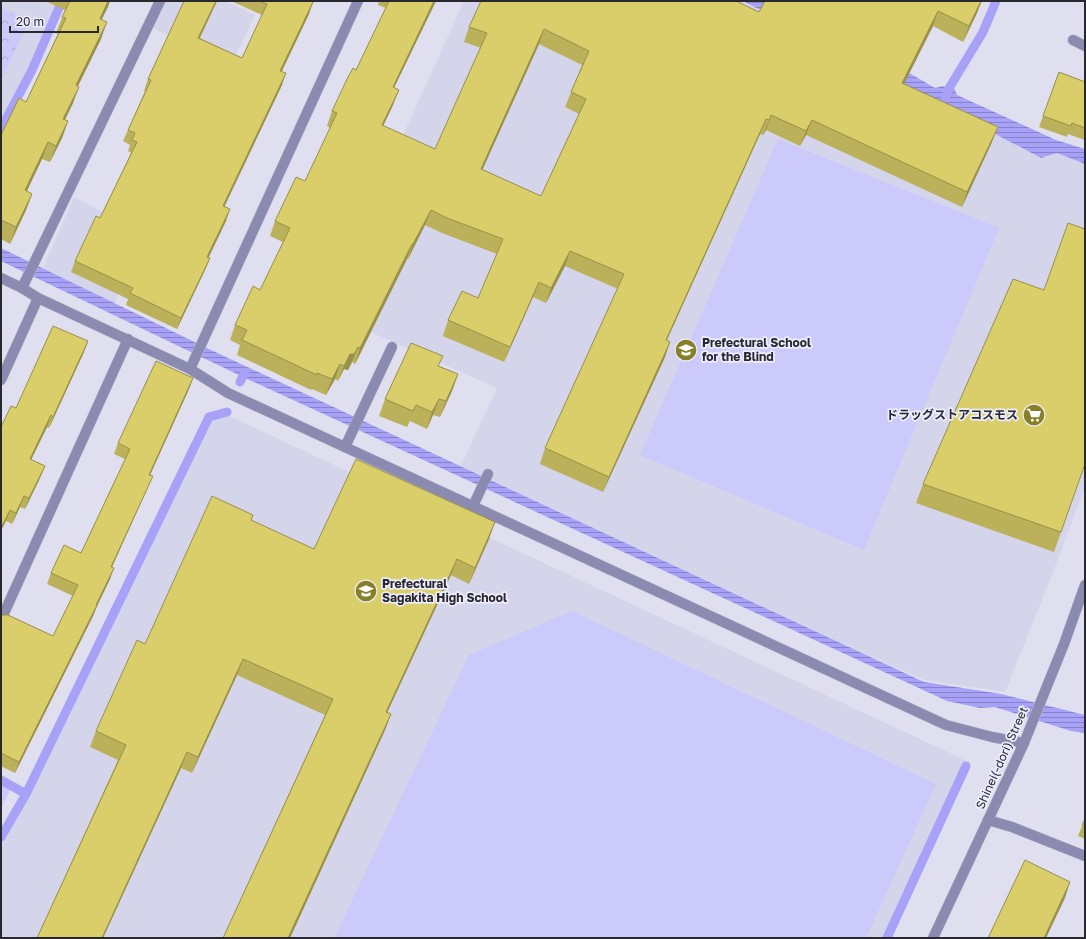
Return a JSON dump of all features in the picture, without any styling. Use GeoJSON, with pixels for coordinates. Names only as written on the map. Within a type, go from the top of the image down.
{"type":"FeatureCollection","features":[{"type":"Feature","properties":{"kind":"street"},"geometry":{"type":"LineString","coordinates":[[23,284],[160,1]]}},
{"type":"Feature","properties":{"kind":"street"},"geometry":{"type":"LineString","coordinates":[[193,364],[358,1]]}},
{"type":"Feature","properties":{"kind":"street"},"geometry":{"type":"LineString","coordinates":[[1073,40],[1085,46]]}},
{"type":"Feature","properties":{"kind":"street"},"geometry":{"type":"LineString","coordinates":[[1,278],[23,284],[38,298],[128,339],[193,364],[228,393],[946,725],[992,737],[1024,743]]}},
{"type":"Feature","properties":{"kind":"street"},"geometry":{"type":"LineString","coordinates":[[1,380],[38,298]]}},
{"type":"Feature","properties":{"kind":"street"},"geometry":{"type":"LineString","coordinates":[[1,620],[128,339]]}},
{"type":"Feature","properties":{"kind":"street"},"geometry":{"type":"LineString","coordinates":[[345,447],[392,347]]}},
{"type":"Feature","properties":{"kind":"street"},"geometry":{"type":"LineString","coordinates":[[473,506],[488,474]]}},
{"type":"Feature","properties":{"kind":"street","name":"Shinei(-dori) Street"},"geometry":{"type":"LineString","coordinates":[[933,938],[1024,743],[1064,644],[1085,585]]}},
{"type":"Feature","properties":{"kind":"street"},"geometry":{"type":"LineString","coordinates":[[988,820],[1012,827],[1085,856]]}},
{"type":"Feature","properties":{"kind":"shaded area"},"geometry":{"type":"Polygon","coordinates":[[[1,1],[59,1],[30,68],[1,121],[1,1]]]}},
{"type":"Feature","properties":{"kind":"shaded area"},"geometry":{"type":"Polygon","coordinates":[[[166,1],[225,1],[255,15],[231,65],[153,28],[166,1]]]}},
{"type":"Feature","properties":{"kind":"shaded area","name":"Prefectural School for the Blind"},"geometry":{"type":"Polygon","coordinates":[[[464,1],[743,1],[1041,158],[1057,153],[1085,164],[1085,487],[1005,692],[925,680],[840,643],[461,466],[497,388],[323,311],[464,1]]]}},
{"type":"Feature","properties":{"kind":"shaded area"},"geometry":{"type":"Polygon","coordinates":[[[743,1],[786,1],[935,88],[943,86],[954,88],[957,95],[1056,140],[1085,149],[1085,164],[1057,153],[1041,158],[743,1]]]}},
{"type":"Feature","properties":{"kind":"shaded area"},"geometry":{"type":"Polygon","coordinates":[[[74,197],[147,235],[114,303],[43,268],[74,197]]]}},
{"type":"Feature","properties":{"kind":"shaded area"},"geometry":{"type":"Polygon","coordinates":[[[1,248],[211,350],[924,682],[1001,694],[1085,715],[1085,733],[1071,731],[995,707],[980,708],[947,701],[243,377],[1,261],[1,248]]]}},
{"type":"Feature","properties":{"kind":"shaded area","name":"Prefectural Sagakita High School"},"geometry":{"type":"Polygon","coordinates":[[[225,414],[969,762],[888,938],[1,938],[1,841],[29,794],[213,420],[225,414]]]}},
{"type":"Feature","properties":{"kind":"green space"},"geometry":{"type":"Polygon","coordinates":[[[1,7],[29,22],[1,80],[1,7]]]}},
{"type":"Feature","properties":{"kind":"green space"},"geometry":{"type":"Polygon","coordinates":[[[778,139],[999,228],[864,550],[640,455],[778,139]]]}},
{"type":"Feature","properties":{"kind":"green space"},"geometry":{"type":"Polygon","coordinates":[[[572,611],[936,784],[866,938],[334,938],[469,655],[572,611]]]}},
{"type":"Feature","properties":{"kind":"green space"},"geometry":{"type":"Polygon","coordinates":[[[1,783],[11,789],[1,808],[1,783]]]}},
{"type":"Feature","properties":{"kind":"building"},"geometry":{"type":"Polygon","coordinates":[[[70,1],[108,1],[100,19],[107,22],[76,85],[79,87],[63,119],[68,121],[56,146],[48,142],[25,190],[32,194],[16,227],[1,220],[1,135],[19,98],[26,102],[66,18],[62,17],[70,1]]]}},
{"type":"Feature","properties":{"kind":"building"},"geometry":{"type":"Polygon","coordinates":[[[184,1],[216,1],[198,38],[242,58],[267,4],[260,1],[313,2],[280,71],[286,73],[223,206],[230,209],[207,257],[210,258],[181,318],[130,293],[133,288],[75,261],[96,216],[100,218],[137,142],[132,140],[135,133],[128,130],[151,80],[148,79],[184,1]]]}},
{"type":"Feature","properties":{"kind":"building"},"geometry":{"type":"Polygon","coordinates":[[[389,1],[434,1],[393,87],[399,90],[382,125],[435,149],[487,33],[469,27],[481,1],[736,1],[759,12],[765,1],[981,1],[969,26],[938,11],[902,83],[998,127],[967,192],[812,120],[806,131],[771,115],[769,120],[766,119],[666,340],[670,342],[609,477],[545,448],[624,274],[570,251],[551,288],[539,282],[510,347],[448,320],[462,291],[478,298],[503,239],[447,218],[431,210],[412,244],[360,348],[358,347],[354,354],[350,354],[344,366],[340,364],[332,379],[317,373],[317,375],[242,340],[247,330],[235,325],[253,286],[260,290],[290,228],[275,221],[296,177],[305,181],[337,113],[332,111],[353,68],[356,70],[389,1]],[[544,29],[481,169],[541,196],[586,99],[571,92],[589,51],[544,29]]]}},
{"type":"Feature","properties":{"kind":"building"},"geometry":{"type":"Polygon","coordinates":[[[1059,72],[1085,82],[1085,128],[1072,123],[1071,126],[1043,116],[1059,72]]]}},
{"type":"Feature","properties":{"kind":"building"},"geometry":{"type":"Polygon","coordinates":[[[1068,223],[1085,229],[1085,464],[1061,532],[923,484],[1013,279],[1044,290],[1068,223]]]}},
{"type":"Feature","properties":{"kind":"building"},"geometry":{"type":"Polygon","coordinates":[[[53,326],[88,341],[53,417],[51,415],[30,459],[45,466],[29,498],[24,496],[16,513],[10,510],[1,528],[1,427],[11,406],[16,408],[53,326]]]}},
{"type":"Feature","properties":{"kind":"building"},"geometry":{"type":"Polygon","coordinates":[[[411,343],[443,356],[438,366],[458,374],[446,401],[439,399],[432,412],[416,405],[413,411],[385,399],[411,343]]]}},
{"type":"Feature","properties":{"kind":"building"},"geometry":{"type":"Polygon","coordinates":[[[156,361],[193,378],[149,475],[153,476],[111,567],[114,568],[19,762],[1,753],[1,613],[2,615],[8,615],[53,636],[78,585],[51,573],[64,545],[81,553],[130,449],[118,443],[156,361]]]}},
{"type":"Feature","properties":{"kind":"building"},"geometry":{"type":"Polygon","coordinates":[[[356,459],[495,522],[475,568],[457,559],[386,712],[391,714],[288,938],[223,938],[333,699],[243,659],[198,757],[187,752],[102,938],[37,938],[126,745],[96,731],[137,640],[145,644],[212,496],[253,515],[251,520],[314,549],[356,459]]]}},
{"type":"Feature","properties":{"kind":"building"},"geometry":{"type":"Polygon","coordinates":[[[1085,819],[1085,826],[1082,825],[1085,819]]]}},
{"type":"Feature","properties":{"kind":"building"},"geometry":{"type":"Polygon","coordinates":[[[1025,860],[1070,882],[1044,938],[988,938],[1025,860]]]}},
{"type":"Feature","properties":{"kind":"waterway"},"geometry":{"type":"LineString","coordinates":[[1,129],[32,70],[62,1]]}},
{"type":"Feature","properties":{"kind":"waterway"},"geometry":{"type":"LineString","coordinates":[[945,98],[948,90],[983,32],[996,1]]}},
{"type":"Feature","properties":{"kind":"waterway"},"geometry":{"type":"LineString","coordinates":[[240,382],[245,372]]}},
{"type":"Feature","properties":{"kind":"waterway"},"geometry":{"type":"LineString","coordinates":[[1,837],[26,794],[209,417],[227,412]]}},
{"type":"Feature","properties":{"kind":"waterway"},"geometry":{"type":"LineString","coordinates":[[887,938],[966,766]]}},
{"type":"Feature","properties":{"kind":"waterway"},"geometry":{"type":"LineString","coordinates":[[1,780],[26,794]]}},
{"type":"Feature","properties":{"kind":"place","name":"Prefectural School for the Blind"},"geometry":{"type":"Point","coordinates":[686,350]}},
{"type":"Feature","properties":{"kind":"place","name":"ドラッグストアコスモス"},"geometry":{"type":"Point","coordinates":[1034,415]}},
{"type":"Feature","properties":{"kind":"place","name":"Prefectural Sagakita High School"},"geometry":{"type":"Point","coordinates":[366,591]}}]}
